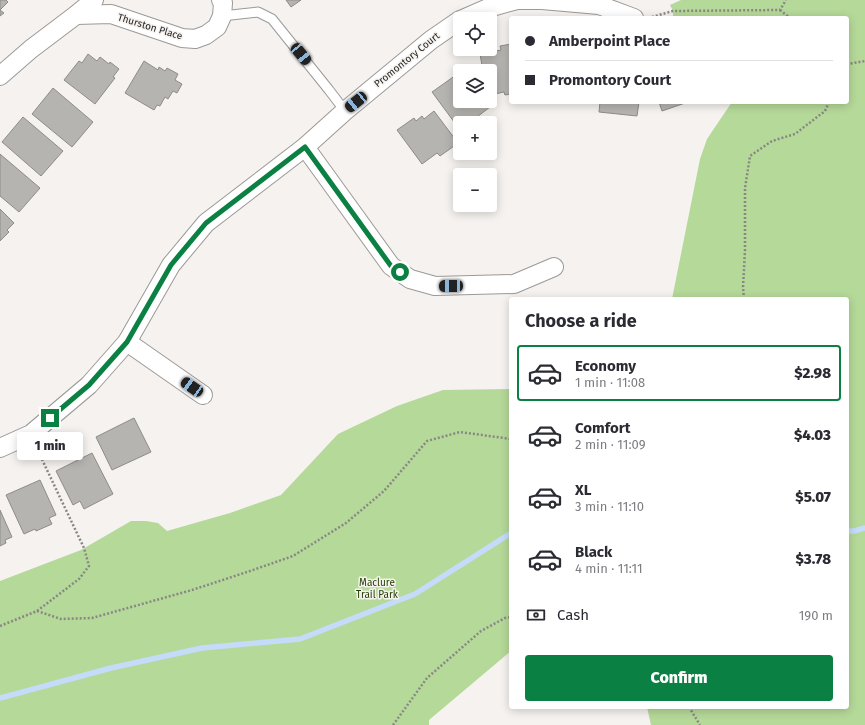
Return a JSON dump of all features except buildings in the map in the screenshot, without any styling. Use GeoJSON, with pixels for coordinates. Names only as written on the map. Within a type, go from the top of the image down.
{"type":"FeatureCollection","features":[{"type":"Feature","properties":{"kind":"street"},"geometry":{"type":"LineString","coordinates":[[0,76],[31,49],[94,0]]}},
{"type":"Feature","properties":{"kind":"street"},"geometry":{"type":"LineString","coordinates":[[479,12],[517,0],[542,0],[599,5],[629,16]]}},
{"type":"Feature","properties":{"kind":"street","name":"Thurston Place"},"geometry":{"type":"LineString","coordinates":[[76,15],[111,14],[182,38],[195,38],[206,35],[217,27],[222,8]]}},
{"type":"Feature","properties":{"kind":"street","name":"Promontory Court"},"geometry":{"type":"LineString","coordinates":[[0,448],[31,434],[89,385],[127,342],[171,265],[206,223],[305,147],[345,111],[431,40],[453,25]]}},
{"type":"Feature","properties":{"kind":"street"},"geometry":{"type":"LineString","coordinates":[[305,147],[391,266],[410,279],[435,286],[514,284],[554,267]]}},
{"type":"Feature","properties":{"kind":"street"},"geometry":{"type":"LineString","coordinates":[[127,342],[203,395]]}},
{"type":"Feature","properties":{"kind":"lane"},"geometry":{"type":"LineString","coordinates":[[222,8],[258,12],[272,19],[345,111]]}},
{"type":"Feature","properties":{"kind":"path"},"geometry":{"type":"LineString","coordinates":[[780,10],[786,0]]}},
{"type":"Feature","properties":{"kind":"path"},"geometry":{"type":"LineString","coordinates":[[655,16],[673,11],[780,10],[788,16]]}},
{"type":"Feature","properties":{"kind":"path"},"geometry":{"type":"LineString","coordinates":[[849,64],[865,61]]}},
{"type":"Feature","properties":{"kind":"path"},"geometry":{"type":"LineString","coordinates":[[744,297],[745,188],[750,156],[772,141],[794,134],[825,111],[828,104]]}},
{"type":"Feature","properties":{"kind":"path"},"geometry":{"type":"LineString","coordinates":[[37,611],[62,620],[92,618],[192,590],[293,556],[346,523],[384,491],[427,441],[460,432],[509,439]]}},
{"type":"Feature","properties":{"kind":"path"},"geometry":{"type":"LineString","coordinates":[[0,626],[37,611],[79,579],[89,566],[84,548],[31,434]]}},
{"type":"Feature","properties":{"kind":"path"},"geometry":{"type":"LineString","coordinates":[[393,725],[427,678],[481,631],[509,617]]}},
{"type":"Feature","properties":{"kind":"path"},"geometry":{"type":"LineString","coordinates":[[690,709],[700,725]]}},
{"type":"Feature","properties":{"kind":"green space"},"geometry":{"type":"Polygon","coordinates":[[[681,0],[865,0],[865,725],[651,725],[647,709],[849,709],[849,297],[672,297],[700,159],[707,139],[731,104],[849,104],[849,16],[673,16],[673,11],[670,5],[681,0]]]}},
{"type":"Feature","properties":{"kind":"green space","name":"Maclure Trail Park"},"geometry":{"type":"Polygon","coordinates":[[[509,389],[509,653],[429,720],[429,725],[0,725],[0,581],[81,550],[131,521],[158,523],[167,531],[230,513],[281,495],[338,434],[397,406],[443,390],[509,389]]]}},
{"type":"Feature","properties":{"kind":"waterway"},"geometry":{"type":"LineString","coordinates":[[849,531],[865,528]]}},
{"type":"Feature","properties":{"kind":"waterway"},"geometry":{"type":"LineString","coordinates":[[0,698],[111,668],[202,648],[300,639],[415,594],[509,534]]}},
{"type":"Feature","properties":{"kind":"route"},"geometry":{"type":"LineString","coordinates":[[50,418],[89,385],[127,342],[171,265],[206,223],[305,147],[391,266],[400,272]]}}]}
